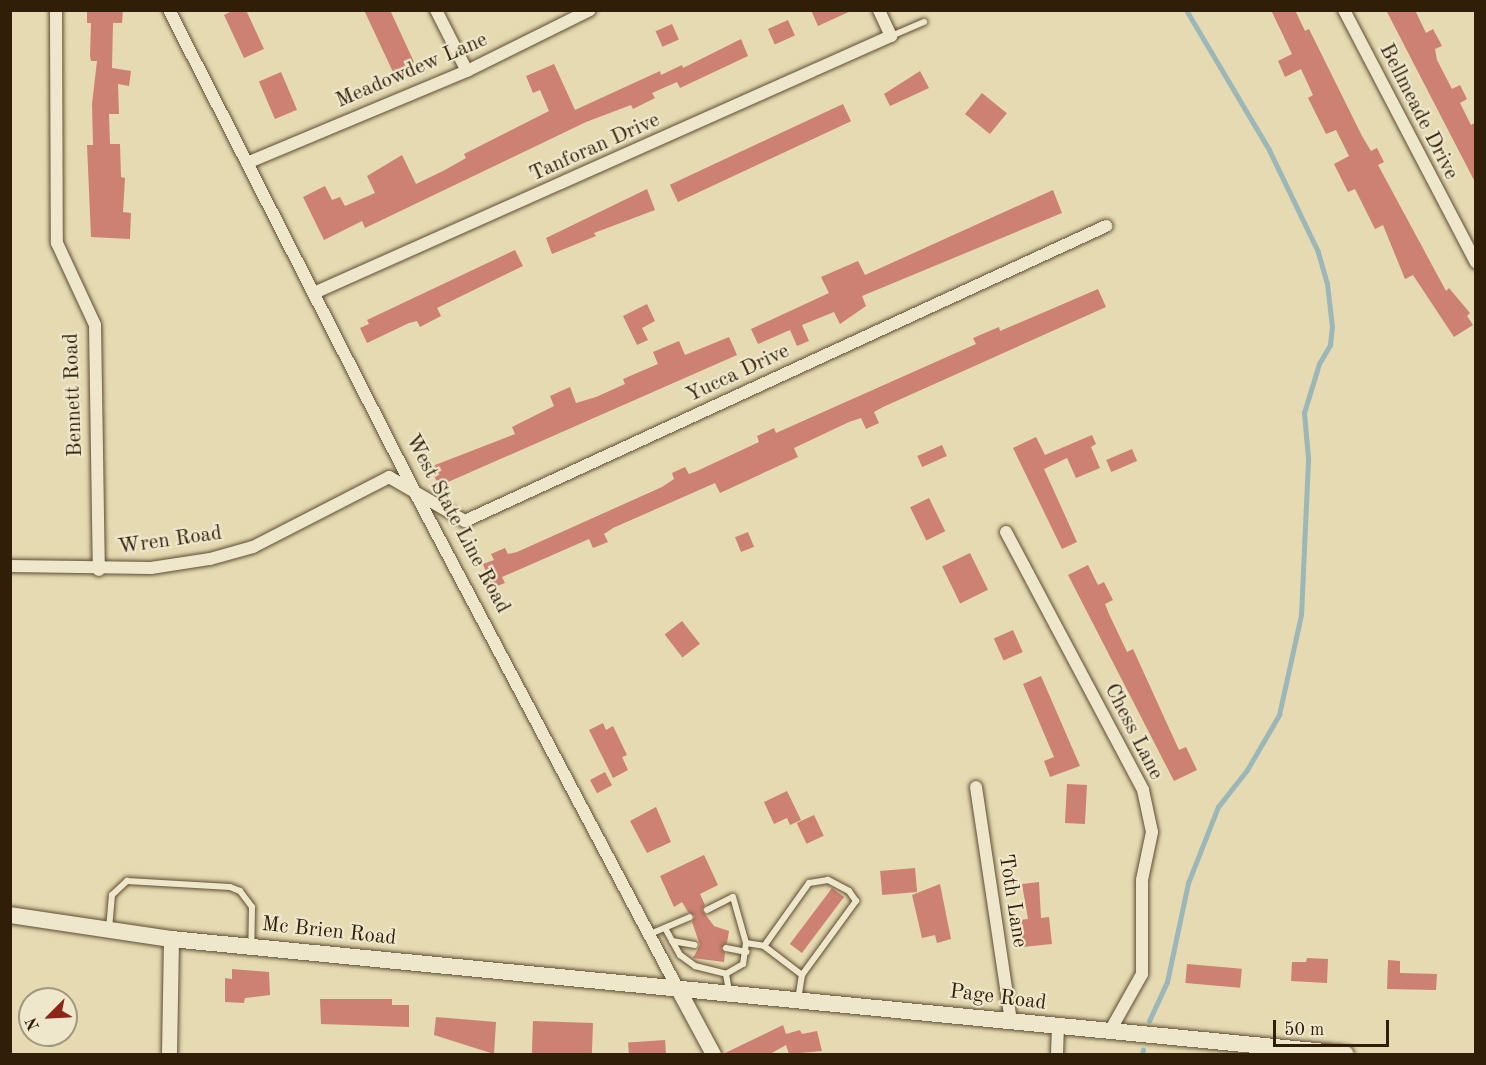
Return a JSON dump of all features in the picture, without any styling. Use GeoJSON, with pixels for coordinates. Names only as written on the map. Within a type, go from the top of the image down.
{"type":"FeatureCollection","features":[{"type":"Feature","properties":{"kind":"main road","name":"Mc Brien Road"},"geometry":{"type":"LineString","coordinates":[[10,915],[171,939],[645,985]]}},
{"type":"Feature","properties":{"kind":"main road","name":"Page Road"},"geometry":{"type":"LineString","coordinates":[[645,985],[1011,1021],[1058,1029],[1110,1031],[1346,1054]]}},
{"type":"Feature","properties":{"kind":"street","name":"Bennett Road"},"geometry":{"type":"LineString","coordinates":[[56,10],[57,243],[95,326],[99,570]]}},
{"type":"Feature","properties":{"kind":"street","name":"West State Line Road"},"geometry":{"type":"LineString","coordinates":[[169,10],[416,492],[713,1054]]}},
{"type":"Feature","properties":{"kind":"street"},"geometry":{"type":"LineString","coordinates":[[436,10],[467,71]]}},
{"type":"Feature","properties":{"kind":"street","name":"Meadowdew Lane"},"geometry":{"type":"LineString","coordinates":[[247,163],[467,71],[590,10]]}},
{"type":"Feature","properties":{"kind":"street"},"geometry":{"type":"LineString","coordinates":[[879,10],[891,36]]}},
{"type":"Feature","properties":{"kind":"street","name":"Bellmeade Drive"},"geometry":{"type":"LineString","coordinates":[[1344,10],[1476,264]]}},
{"type":"Feature","properties":{"kind":"street","name":"Tanforan Drive"},"geometry":{"type":"LineString","coordinates":[[314,293],[891,36]]}},
{"type":"Feature","properties":{"kind":"street","name":"Yucca Drive"},"geometry":{"type":"LineString","coordinates":[[390,477],[465,521],[1106,226]]}},
{"type":"Feature","properties":{"kind":"street","name":"Wren Road"},"geometry":{"type":"LineString","coordinates":[[10,566],[99,570],[198,561],[253,547],[390,477]]}},
{"type":"Feature","properties":{"kind":"street","name":"Chess Lane"},"geometry":{"type":"LineString","coordinates":[[1006,532],[1143,790],[1152,831],[1142,880],[1142,975],[1110,1031]]}},
{"type":"Feature","properties":{"kind":"street","name":"Toth Lane"},"geometry":{"type":"LineString","coordinates":[[976,787],[1011,1021]]}},
{"type":"Feature","properties":{"kind":"street"},"geometry":{"type":"LineString","coordinates":[[169,1054],[171,939]]}},
{"type":"Feature","properties":{"kind":"street"},"geometry":{"type":"LineString","coordinates":[[1057,1054],[1058,1029]]}},
{"type":"Feature","properties":{"kind":"lane","name":"Tanforan Drive"},"geometry":{"type":"LineString","coordinates":[[891,36],[924,22]]}},
{"type":"Feature","properties":{"kind":"lane"},"geometry":{"type":"LineString","coordinates":[[764,946],[808,884],[828,880],[849,891],[856,901],[802,975],[798,1001]]}},
{"type":"Feature","properties":{"kind":"lane"},"geometry":{"type":"LineString","coordinates":[[109,930],[112,895],[127,881],[230,886],[240,891],[252,907],[251,946]]}},
{"type":"Feature","properties":{"kind":"lane"},"geometry":{"type":"LineString","coordinates":[[665,928],[680,955],[695,966],[726,974],[743,964],[747,952],[733,897],[707,910]]}},
{"type":"Feature","properties":{"kind":"lane"},"geometry":{"type":"LineString","coordinates":[[650,934],[690,917]]}},
{"type":"Feature","properties":{"kind":"lane"},"geometry":{"type":"LineString","coordinates":[[672,941],[695,945]]}},
{"type":"Feature","properties":{"kind":"lane"},"geometry":{"type":"LineString","coordinates":[[746,943],[764,946],[802,975]]}},
{"type":"Feature","properties":{"kind":"lane"},"geometry":{"type":"LineString","coordinates":[[726,948],[747,952]]}},
{"type":"Feature","properties":{"kind":"lane"},"geometry":{"type":"LineString","coordinates":[[726,974],[729,994]]}},
{"type":"Feature","properties":{"kind":"building"},"geometry":{"type":"Polygon","coordinates":[[[87,10],[123,10],[122,23],[113,23],[112,68],[131,71],[129,86],[118,84],[119,114],[109,114],[110,144],[120,144],[121,177],[125,178],[123,212],[131,213],[130,239],[91,237],[87,145],[93,145],[92,104],[97,61],[91,61],[90,56],[91,23],[87,23],[87,10]]]}},
{"type":"Feature","properties":{"kind":"building"},"geometry":{"type":"Polygon","coordinates":[[[234,10],[246,10],[264,49],[244,58],[224,15],[234,10]]]}},
{"type":"Feature","properties":{"kind":"building"},"geometry":{"type":"Polygon","coordinates":[[[364,10],[390,10],[414,62],[393,72],[364,10]]]}},
{"type":"Feature","properties":{"kind":"building"},"geometry":{"type":"Polygon","coordinates":[[[811,10],[853,10],[818,26],[811,10]]]}},
{"type":"Feature","properties":{"kind":"building"},"geometry":{"type":"Polygon","coordinates":[[[1271,10],[1295,10],[1305,31],[1309,29],[1362,136],[1371,151],[1377,148],[1384,162],[1378,165],[1446,291],[1449,288],[1470,313],[1467,316],[1473,325],[1454,337],[1413,275],[1405,279],[1383,225],[1375,229],[1355,189],[1348,192],[1334,164],[1349,156],[1336,130],[1326,134],[1308,98],[1313,95],[1301,69],[1285,77],[1278,61],[1292,54],[1271,10]]]}},
{"type":"Feature","properties":{"kind":"building"},"geometry":{"type":"Polygon","coordinates":[[[1386,10],[1415,10],[1426,33],[1433,29],[1442,46],[1435,49],[1437,60],[1452,89],[1460,85],[1467,99],[1460,103],[1471,125],[1476,122],[1476,184],[1386,10]]]}},
{"type":"Feature","properties":{"kind":"building"},"geometry":{"type":"Polygon","coordinates":[[[788,20],[795,36],[775,44],[768,29],[788,20]]]}},
{"type":"Feature","properties":{"kind":"building"},"geometry":{"type":"Polygon","coordinates":[[[672,24],[679,40],[662,47],[656,31],[672,24]]]}},
{"type":"Feature","properties":{"kind":"building"},"geometry":{"type":"Polygon","coordinates":[[[741,39],[748,56],[680,88],[677,82],[652,93],[655,98],[633,109],[631,105],[586,122],[365,228],[362,221],[324,240],[303,197],[325,186],[332,200],[340,197],[345,206],[375,193],[367,176],[402,155],[416,184],[445,170],[466,158],[464,154],[549,111],[540,90],[533,93],[526,76],[554,64],[575,110],[660,71],[661,75],[682,65],[683,68],[741,39]]]}},
{"type":"Feature","properties":{"kind":"building"},"geometry":{"type":"Polygon","coordinates":[[[920,71],[929,88],[890,106],[884,94],[920,71]]]}},
{"type":"Feature","properties":{"kind":"building"},"geometry":{"type":"Polygon","coordinates":[[[281,72],[297,110],[275,119],[259,81],[281,72]]]}},
{"type":"Feature","properties":{"kind":"building"},"geometry":{"type":"Polygon","coordinates":[[[982,93],[1007,113],[990,134],[965,114],[982,93]]]}},
{"type":"Feature","properties":{"kind":"building"},"geometry":{"type":"Polygon","coordinates":[[[843,104],[851,121],[678,202],[670,185],[843,104]]]}},
{"type":"Feature","properties":{"kind":"building"},"geometry":{"type":"Polygon","coordinates":[[[647,189],[655,210],[594,233],[596,236],[552,254],[546,238],[647,189]]]}},
{"type":"Feature","properties":{"kind":"building"},"geometry":{"type":"Polygon","coordinates":[[[1053,190],[1062,213],[862,296],[866,306],[840,324],[834,312],[802,325],[809,341],[797,346],[790,330],[758,344],[751,329],[829,293],[821,277],[858,261],[865,275],[1053,190]]]}},
{"type":"Feature","properties":{"kind":"building"},"geometry":{"type":"Polygon","coordinates":[[[515,250],[523,266],[437,308],[441,316],[420,327],[417,321],[409,323],[367,343],[360,328],[369,324],[367,320],[515,250]]]}},
{"type":"Feature","properties":{"kind":"building"},"geometry":{"type":"Polygon","coordinates":[[[1098,289],[1106,307],[883,407],[874,412],[879,423],[866,429],[861,418],[849,422],[794,448],[798,457],[720,493],[715,483],[613,528],[604,534],[608,542],[593,548],[589,539],[502,577],[505,583],[492,588],[483,564],[494,560],[491,554],[505,548],[508,554],[517,552],[662,487],[674,479],[672,473],[685,467],[689,474],[697,471],[759,442],[757,436],[774,428],[776,433],[976,344],[973,338],[999,327],[1000,331],[1098,289]]]}},
{"type":"Feature","properties":{"kind":"building"},"geometry":{"type":"Polygon","coordinates":[[[647,304],[655,321],[642,328],[648,340],[637,345],[623,316],[647,304]]]}},
{"type":"Feature","properties":{"kind":"building"},"geometry":{"type":"Polygon","coordinates":[[[729,337],[737,355],[439,486],[430,467],[515,434],[512,427],[554,406],[550,396],[570,387],[576,403],[596,397],[625,384],[623,379],[658,364],[653,352],[679,341],[685,355],[729,337]]]}},
{"type":"Feature","properties":{"kind":"building"},"geometry":{"type":"Polygon","coordinates":[[[1092,435],[1096,444],[1091,447],[1100,468],[1076,478],[1067,458],[1044,469],[1077,542],[1062,549],[1013,448],[1036,437],[1045,455],[1092,435]]]}},
{"type":"Feature","properties":{"kind":"building"},"geometry":{"type":"Polygon","coordinates":[[[942,445],[947,456],[922,467],[917,456],[942,445]]]}},
{"type":"Feature","properties":{"kind":"building"},"geometry":{"type":"Polygon","coordinates":[[[1132,449],[1137,461],[1111,472],[1106,460],[1132,449]]]}},
{"type":"Feature","properties":{"kind":"building"},"geometry":{"type":"Polygon","coordinates":[[[929,498],[945,531],[926,540],[910,507],[929,498]]]}},
{"type":"Feature","properties":{"kind":"building"},"geometry":{"type":"Polygon","coordinates":[[[748,532],[754,547],[741,552],[735,537],[748,532]]]}},
{"type":"Feature","properties":{"kind":"building"},"geometry":{"type":"Polygon","coordinates":[[[970,553],[988,590],[960,603],[942,567],[970,553]]]}},
{"type":"Feature","properties":{"kind":"building"},"geometry":{"type":"Polygon","coordinates":[[[1088,565],[1098,585],[1104,582],[1113,600],[1105,604],[1109,614],[1127,652],[1133,649],[1179,750],[1186,747],[1197,770],[1174,781],[1068,575],[1088,565]]]}},
{"type":"Feature","properties":{"kind":"building"},"geometry":{"type":"Polygon","coordinates":[[[682,621],[700,644],[683,657],[665,635],[682,621]]]}},
{"type":"Feature","properties":{"kind":"building"},"geometry":{"type":"Polygon","coordinates":[[[1013,630],[1023,652],[1004,660],[994,639],[1013,630]]]}},
{"type":"Feature","properties":{"kind":"building"},"geometry":{"type":"Polygon","coordinates":[[[1041,676],[1080,766],[1050,777],[1044,761],[1054,757],[1023,684],[1041,676]]]}},
{"type":"Feature","properties":{"kind":"building"},"geometry":{"type":"Polygon","coordinates":[[[603,723],[606,730],[613,726],[627,755],[622,757],[628,770],[613,778],[589,730],[603,723]]]}},
{"type":"Feature","properties":{"kind":"building"},"geometry":{"type":"Polygon","coordinates":[[[605,772],[612,785],[597,793],[590,780],[605,772]]]}},
{"type":"Feature","properties":{"kind":"building"},"geometry":{"type":"Polygon","coordinates":[[[1067,784],[1087,785],[1085,824],[1065,823],[1067,784]]]}},
{"type":"Feature","properties":{"kind":"building"},"geometry":{"type":"Polygon","coordinates":[[[787,791],[801,820],[790,825],[787,818],[774,824],[764,802],[787,791]]]}},
{"type":"Feature","properties":{"kind":"building"},"geometry":{"type":"Polygon","coordinates":[[[656,807],[671,842],[647,853],[630,821],[656,807]]]}},
{"type":"Feature","properties":{"kind":"building"},"geometry":{"type":"Polygon","coordinates":[[[814,815],[824,836],[807,844],[797,823],[814,815]]]}},
{"type":"Feature","properties":{"kind":"building"},"geometry":{"type":"Polygon","coordinates":[[[704,855],[718,885],[700,894],[705,905],[702,910],[714,926],[729,931],[727,943],[721,948],[725,953],[724,962],[693,958],[700,945],[692,922],[695,916],[688,912],[682,902],[674,907],[660,876],[704,855]]]}},
{"type":"Feature","properties":{"kind":"building"},"geometry":{"type":"Polygon","coordinates":[[[915,868],[917,892],[882,895],[880,871],[915,868]]]}},
{"type":"Feature","properties":{"kind":"building"},"geometry":{"type":"Polygon","coordinates":[[[1039,882],[1041,918],[1049,917],[1052,944],[1023,947],[1020,920],[1028,919],[1022,884],[1039,882]]]}},
{"type":"Feature","properties":{"kind":"building"},"geometry":{"type":"Polygon","coordinates":[[[940,884],[951,939],[937,943],[935,935],[922,938],[912,895],[940,884]]]}},
{"type":"Feature","properties":{"kind":"building"},"geometry":{"type":"Polygon","coordinates":[[[832,888],[844,897],[802,953],[790,944],[832,888]]]}},
{"type":"Feature","properties":{"kind":"building"},"geometry":{"type":"Polygon","coordinates":[[[1307,958],[1328,959],[1327,983],[1291,981],[1292,962],[1306,962],[1307,958]]]}},
{"type":"Feature","properties":{"kind":"building"},"geometry":{"type":"Polygon","coordinates":[[[1388,960],[1400,961],[1400,973],[1437,974],[1436,990],[1387,989],[1388,960]]]}},
{"type":"Feature","properties":{"kind":"building"},"geometry":{"type":"Polygon","coordinates":[[[1187,964],[1242,969],[1240,988],[1185,983],[1187,964]]]}},
{"type":"Feature","properties":{"kind":"building"},"geometry":{"type":"Polygon","coordinates":[[[232,969],[269,972],[270,995],[245,998],[244,1003],[225,1002],[225,978],[232,979],[232,969]]]}},
{"type":"Feature","properties":{"kind":"building"},"geometry":{"type":"Polygon","coordinates":[[[320,999],[392,999],[392,1005],[409,1005],[409,1027],[321,1024],[320,999]]]}},
{"type":"Feature","properties":{"kind":"building"},"geometry":{"type":"Polygon","coordinates":[[[436,1017],[496,1022],[494,1054],[434,1035],[436,1017]]]}},
{"type":"Feature","properties":{"kind":"building"},"geometry":{"type":"Polygon","coordinates":[[[533,1021],[593,1023],[592,1054],[532,1054],[533,1021]]]}},
{"type":"Feature","properties":{"kind":"building"},"geometry":{"type":"Polygon","coordinates":[[[783,1025],[786,1034],[800,1030],[802,1034],[817,1031],[822,1051],[789,1054],[786,1045],[770,1054],[723,1054],[783,1025]]]}},
{"type":"Feature","properties":{"kind":"building"},"geometry":{"type":"Polygon","coordinates":[[[665,1040],[666,1054],[629,1054],[628,1043],[665,1040]]]}},
{"type":"Feature","properties":{"kind":"waterway"},"geometry":{"type":"LineString","coordinates":[[1149,1021],[1167,982],[1188,883],[1218,807],[1247,770],[1279,715],[1301,615],[1308,458],[1304,413],[1319,364],[1330,345],[1332,327],[1327,284],[1318,252],[1269,150],[1186,10]]}},
{"type":"Feature","properties":{"kind":"waterway"},"geometry":{"type":"LineString","coordinates":[[1142,1054],[1143,1050]]}}]}
